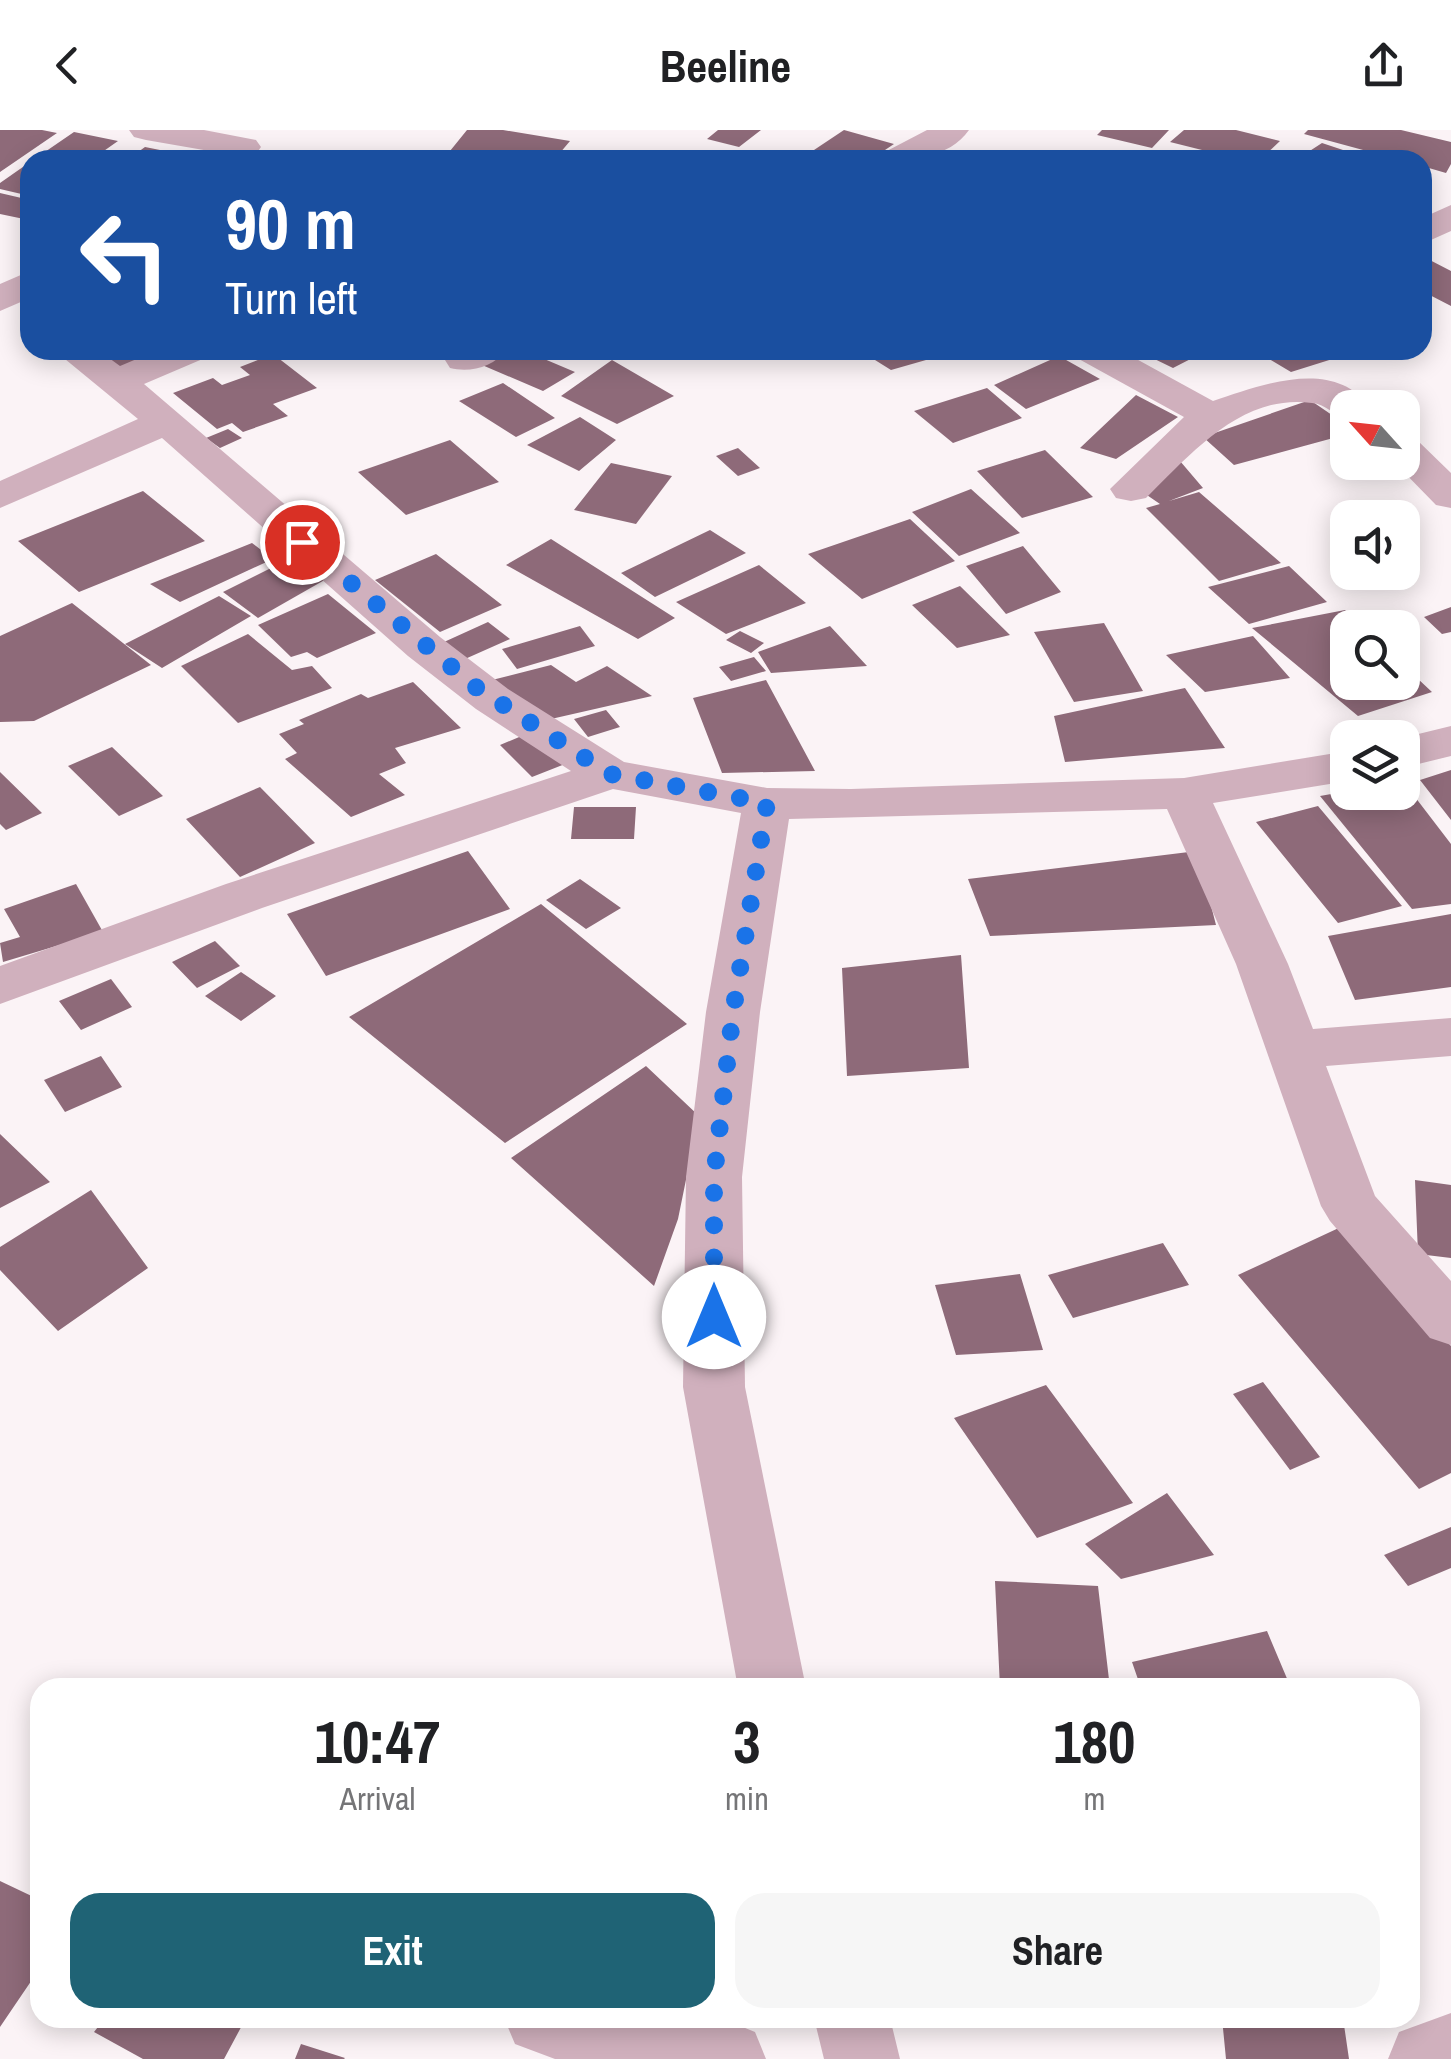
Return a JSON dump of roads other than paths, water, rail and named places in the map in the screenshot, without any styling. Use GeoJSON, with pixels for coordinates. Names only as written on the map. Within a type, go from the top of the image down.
{"type":"FeatureCollection","features":[{"type":"Feature","properties":{"kind":"street"},"geometry":{"type":"LineString","coordinates":[[146,130],[244,146]]}},
{"type":"Feature","properties":{"kind":"street"},"geometry":{"type":"LineString","coordinates":[[913,150],[952,130]]}},
{"type":"Feature","properties":{"kind":"street"},"geometry":{"type":"LineString","coordinates":[[88,360],[117,380],[477,688],[610,774],[767,803],[851,804],[1184,792],[1330,769]]}},
{"type":"Feature","properties":{"kind":"street"},"geometry":{"type":"LineString","coordinates":[[117,380],[167,360]]}},
{"type":"Feature","properties":{"kind":"street"},"geometry":{"type":"LineString","coordinates":[[1109,360],[1210,415]]}},
{"type":"Feature","properties":{"kind":"street"},"geometry":{"type":"LineString","coordinates":[[1131,489],[1210,415],[1285,390],[1330,395]]}},
{"type":"Feature","properties":{"kind":"street"},"geometry":{"type":"LineString","coordinates":[[0,496],[166,422]]}},
{"type":"Feature","properties":{"kind":"street"},"geometry":{"type":"LineString","coordinates":[[1420,466],[1451,496]]}},
{"type":"Feature","properties":{"kind":"street"},"geometry":{"type":"LineString","coordinates":[[1420,748],[1451,740]]}},
{"type":"Feature","properties":{"kind":"street"},"geometry":{"type":"LineString","coordinates":[[0,986],[244,896],[610,774]]}},
{"type":"Feature","properties":{"kind":"street"},"geometry":{"type":"LineString","coordinates":[[1184,792],[1262,964],[1350,1206],[1451,1320]]}},
{"type":"Feature","properties":{"kind":"street"},"geometry":{"type":"LineString","coordinates":[[767,803],[733,1012],[714,1177],[714,1386],[770,1678]]}},
{"type":"Feature","properties":{"kind":"street"},"geometry":{"type":"LineString","coordinates":[[1293,1050],[1451,1037]]}},
{"type":"Feature","properties":{"kind":"street"},"geometry":{"type":"LineString","coordinates":[[580,2028],[689,2057]]}},
{"type":"Feature","properties":{"kind":"street"},"geometry":{"type":"LineString","coordinates":[[854,2028],[862,2059]]}},
{"type":"Feature","properties":{"kind":"street"},"geometry":{"type":"LineString","coordinates":[[1426,2059],[1451,2051]]}}]}
